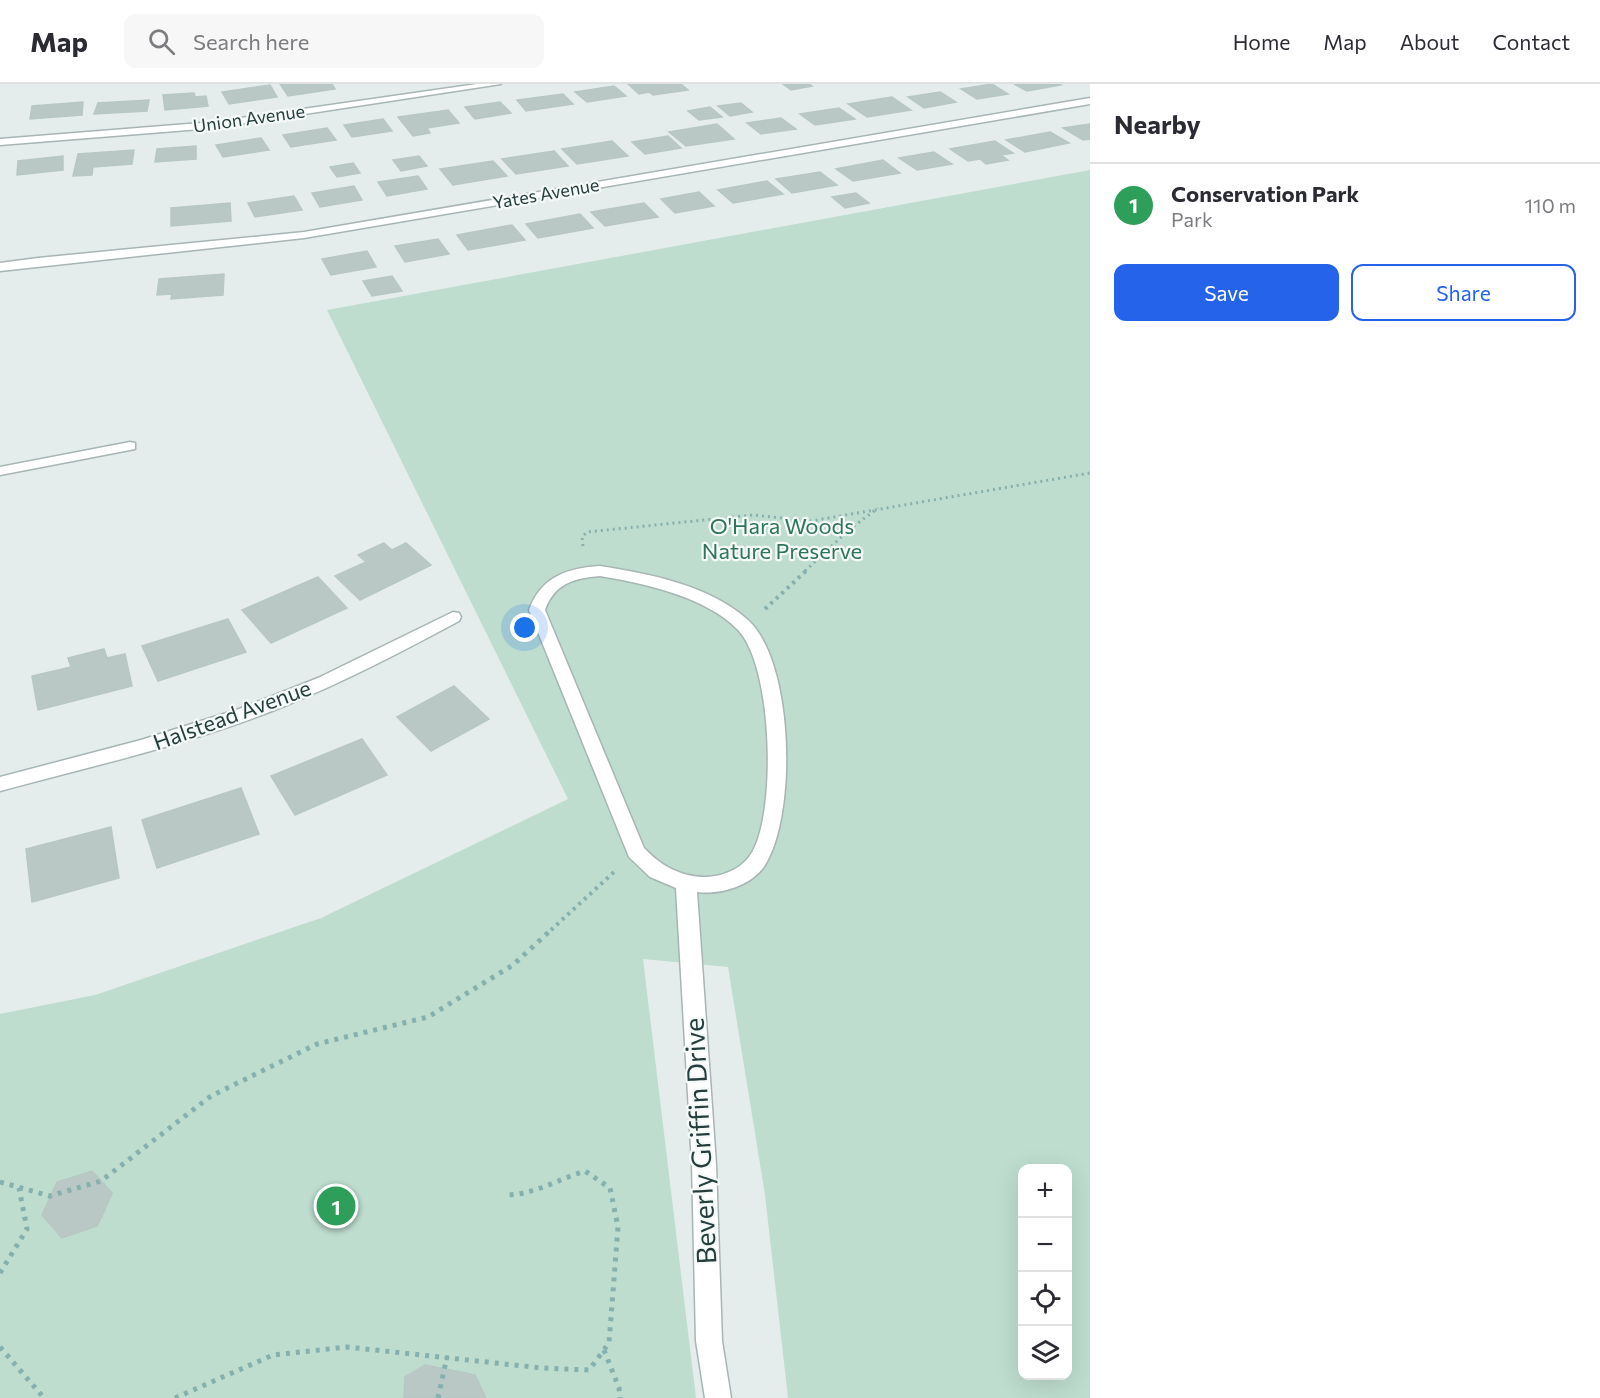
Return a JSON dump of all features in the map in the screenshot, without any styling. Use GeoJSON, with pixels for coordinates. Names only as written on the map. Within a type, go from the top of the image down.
{"type":"FeatureCollection","features":[{"type":"Feature","properties":{"kind":"street","name":"Union Avenue"},"geometry":{"type":"LineString","coordinates":[[0,142],[203,126],[496,84]]}},
{"type":"Feature","properties":{"kind":"street","name":"Yates Avenue"},"geometry":{"type":"LineString","coordinates":[[0,267],[76,256],[239,244],[294,237],[1090,101]]}},
{"type":"Feature","properties":{"kind":"street"},"geometry":{"type":"LineString","coordinates":[[0,471],[130,446]]}},
{"type":"Feature","properties":{"kind":"street"},"geometry":{"type":"LineString","coordinates":[[600,571],[652,578],[700,596],[746,627],[765,659],[774,699],[774,815],[759,860],[746,873],[729,882],[708,885],[686,884],[657,872],[636,852],[537,610],[540,597],[550,586],[564,577],[583,572],[600,571]]}},
{"type":"Feature","properties":{"kind":"street","name":"Halstead Avenue"},"geometry":{"type":"LineString","coordinates":[[0,784],[154,744],[279,701],[364,664],[453,617]]}},
{"type":"Feature","properties":{"kind":"street","name":"Beverly Griffin Drive"},"geometry":{"type":"LineString","coordinates":[[686,884],[704,1164],[709,1341],[718,1398]]}},
{"type":"Feature","properties":{"kind":"path"},"geometry":{"type":"LineString","coordinates":[[583,572],[582,537],[587,532],[753,514],[811,521],[1090,473]]}},
{"type":"Feature","properties":{"kind":"path"},"geometry":{"type":"LineString","coordinates":[[746,627],[819,557],[879,508]]}},
{"type":"Feature","properties":{"kind":"path"},"geometry":{"type":"LineString","coordinates":[[0,1182],[50,1196],[101,1181],[211,1096],[317,1044],[428,1017],[513,965],[636,852]]}},
{"type":"Feature","properties":{"kind":"path"},"geometry":{"type":"LineString","coordinates":[[175,1398],[273,1356],[347,1347],[542,1368],[589,1370],[609,1342],[614,1301],[618,1227],[610,1188],[585,1171],[555,1180],[529,1194],[508,1195]]}},
{"type":"Feature","properties":{"kind":"path"},"geometry":{"type":"LineString","coordinates":[[0,1273],[27,1229],[19,1188]]}},
{"type":"Feature","properties":{"kind":"path"},"geometry":{"type":"LineString","coordinates":[[0,1347],[44,1398]]}},
{"type":"Feature","properties":{"kind":"path"},"geometry":{"type":"LineString","coordinates":[[603,1350],[619,1388],[620,1398]]}},
{"type":"Feature","properties":{"kind":"path"},"geometry":{"type":"LineString","coordinates":[[438,1398],[447,1357]]}},
{"type":"Feature","properties":{"kind":"green space","name":"O'Hara Woods Nature Preserve"},"geometry":{"type":"Polygon","coordinates":[[[1090,170],[1090,1398],[788,1398],[765,1195],[728,967],[643,959],[696,1398],[0,1398],[0,1014],[95,995],[321,918],[568,799],[327,310],[1090,170]]]}},
{"type":"Feature","properties":{"kind":"building"},"geometry":{"type":"Polygon","coordinates":[[[280,84],[332,84],[335,89],[288,96],[280,84]]]}},
{"type":"Feature","properties":{"kind":"building"},"geometry":{"type":"Polygon","coordinates":[[[628,84],[681,84],[688,90],[653,95],[649,92],[639,94],[628,84]]]}},
{"type":"Feature","properties":{"kind":"building"},"geometry":{"type":"Polygon","coordinates":[[[783,84],[809,84],[812,86],[791,90],[783,84]]]}},
{"type":"Feature","properties":{"kind":"building"},"geometry":{"type":"Polygon","coordinates":[[[992,84],[1008,94],[977,99],[961,89],[992,84]]]}},
{"type":"Feature","properties":{"kind":"building"},"geometry":{"type":"Polygon","coordinates":[[[1014,84],[1059,84],[1061,85],[1027,91],[1014,84]]]}},
{"type":"Feature","properties":{"kind":"building"},"geometry":{"type":"Polygon","coordinates":[[[270,85],[277,97],[229,104],[222,92],[270,85]]]}},
{"type":"Feature","properties":{"kind":"building"},"geometry":{"type":"Polygon","coordinates":[[[614,86],[626,96],[587,102],[575,92],[614,86]]]}},
{"type":"Feature","properties":{"kind":"building"},"geometry":{"type":"Polygon","coordinates":[[[940,92],[956,102],[924,108],[908,97],[940,92]]]}},
{"type":"Feature","properties":{"kind":"building"},"geometry":{"type":"Polygon","coordinates":[[[194,93],[195,97],[206,96],[208,106],[165,110],[163,95],[194,93]]]}},
{"type":"Feature","properties":{"kind":"building"},"geometry":{"type":"Polygon","coordinates":[[[563,94],[573,104],[526,111],[517,100],[563,94]]]}},
{"type":"Feature","properties":{"kind":"building"},"geometry":{"type":"Polygon","coordinates":[[[892,97],[911,110],[867,117],[848,104],[892,97]]]}},
{"type":"Feature","properties":{"kind":"building"},"geometry":{"type":"Polygon","coordinates":[[[149,100],[147,111],[94,114],[98,103],[149,100]]]}},
{"type":"Feature","properties":{"kind":"building"},"geometry":{"type":"Polygon","coordinates":[[[83,102],[82,115],[30,119],[32,106],[83,102]]]}},
{"type":"Feature","properties":{"kind":"building"},"geometry":{"type":"Polygon","coordinates":[[[500,102],[511,113],[475,119],[465,107],[500,102]]]}},
{"type":"Feature","properties":{"kind":"building"},"geometry":{"type":"Polygon","coordinates":[[[741,103],[752,112],[730,116],[718,106],[741,103]]]}},
{"type":"Feature","properties":{"kind":"building"},"geometry":{"type":"Polygon","coordinates":[[[710,107],[722,117],[699,120],[688,111],[710,107]]]}},
{"type":"Feature","properties":{"kind":"building"},"geometry":{"type":"Polygon","coordinates":[[[839,108],[855,119],[815,125],[800,114],[839,108]]]}},
{"type":"Feature","properties":{"kind":"building"},"geometry":{"type":"Polygon","coordinates":[[[448,110],[459,123],[427,128],[430,133],[413,136],[398,117],[448,110]]]}},
{"type":"Feature","properties":{"kind":"building"},"geometry":{"type":"Polygon","coordinates":[[[781,118],[796,129],[761,134],[747,123],[781,118]]]}},
{"type":"Feature","properties":{"kind":"building"},"geometry":{"type":"Polygon","coordinates":[[[383,119],[392,131],[352,137],[344,125],[383,119]]]}},
{"type":"Feature","properties":{"kind":"building"},"geometry":{"type":"Polygon","coordinates":[[[717,124],[734,139],[686,146],[669,132],[717,124]]]}},
{"type":"Feature","properties":{"kind":"building"},"geometry":{"type":"Polygon","coordinates":[[[1090,124],[1090,139],[1083,140],[1063,128],[1090,124]]]}},
{"type":"Feature","properties":{"kind":"building"},"geometry":{"type":"Polygon","coordinates":[[[327,128],[336,140],[291,147],[283,135],[327,128]]]}},
{"type":"Feature","properties":{"kind":"building"},"geometry":{"type":"Polygon","coordinates":[[[1050,132],[1069,143],[1025,152],[1006,140],[1050,132]]]}},
{"type":"Feature","properties":{"kind":"building"},"geometry":{"type":"Polygon","coordinates":[[[668,136],[681,148],[645,154],[632,142],[668,136]]]}},
{"type":"Feature","properties":{"kind":"building"},"geometry":{"type":"Polygon","coordinates":[[[261,138],[269,150],[223,157],[216,145],[261,138]]]}},
{"type":"Feature","properties":{"kind":"building"},"geometry":{"type":"Polygon","coordinates":[[[612,141],[628,156],[577,164],[562,149],[612,141]]]}},
{"type":"Feature","properties":{"kind":"building"},"geometry":{"type":"Polygon","coordinates":[[[995,141],[1013,153],[1001,155],[1008,160],[986,164],[980,159],[968,161],[950,149],[995,141]]]}},
{"type":"Feature","properties":{"kind":"building"},"geometry":{"type":"Polygon","coordinates":[[[196,146],[196,159],[155,162],[157,149],[196,146]]]}},
{"type":"Feature","properties":{"kind":"building"},"geometry":{"type":"Polygon","coordinates":[[[134,150],[132,164],[93,167],[92,175],[73,176],[78,154],[134,150]]]}},
{"type":"Feature","properties":{"kind":"building"},"geometry":{"type":"Polygon","coordinates":[[[554,151],[568,166],[516,174],[502,159],[554,151]]]}},
{"type":"Feature","properties":{"kind":"building"},"geometry":{"type":"Polygon","coordinates":[[[934,152],[952,164],[917,170],[899,158],[934,152]]]}},
{"type":"Feature","properties":{"kind":"building"},"geometry":{"type":"Polygon","coordinates":[[[63,156],[63,170],[17,175],[18,161],[63,156]]]}},
{"type":"Feature","properties":{"kind":"building"},"geometry":{"type":"Polygon","coordinates":[[[419,156],[427,166],[401,171],[393,160],[419,156]]]}},
{"type":"Feature","properties":{"kind":"building"},"geometry":{"type":"Polygon","coordinates":[[[883,160],[900,173],[853,181],[836,169],[883,160]]]}},
{"type":"Feature","properties":{"kind":"building"},"geometry":{"type":"Polygon","coordinates":[[[493,161],[507,176],[453,185],[440,169],[493,161]]]}},
{"type":"Feature","properties":{"kind":"building"},"geometry":{"type":"Polygon","coordinates":[[[353,163],[360,173],[337,177],[330,167],[353,163]]]}},
{"type":"Feature","properties":{"kind":"building"},"geometry":{"type":"Polygon","coordinates":[[[820,172],[837,185],[792,193],[776,179],[820,172]]]}},
{"type":"Feature","properties":{"kind":"building"},"geometry":{"type":"Polygon","coordinates":[[[418,176],[427,189],[387,196],[378,182],[418,176]]]}},
{"type":"Feature","properties":{"kind":"building"},"geometry":{"type":"Polygon","coordinates":[[[767,181],[783,194],[733,203],[718,190],[767,181]]]}},
{"type":"Feature","properties":{"kind":"building"},"geometry":{"type":"Polygon","coordinates":[[[354,186],[362,200],[320,207],[312,193],[354,186]]]}},
{"type":"Feature","properties":{"kind":"building"},"geometry":{"type":"Polygon","coordinates":[[[699,192],[714,206],[675,213],[661,199],[699,192]]]}},
{"type":"Feature","properties":{"kind":"building"},"geometry":{"type":"Polygon","coordinates":[[[856,193],[869,203],[845,208],[832,197],[856,193]]]}},
{"type":"Feature","properties":{"kind":"building"},"geometry":{"type":"Polygon","coordinates":[[[294,196],[302,210],[255,217],[248,203],[294,196]]]}},
{"type":"Feature","properties":{"kind":"building"},"geometry":{"type":"Polygon","coordinates":[[[230,203],[231,221],[171,226],[171,208],[230,203]]]}},
{"type":"Feature","properties":{"kind":"building"},"geometry":{"type":"Polygon","coordinates":[[[644,203],[658,217],[605,226],[591,212],[644,203]]]}},
{"type":"Feature","properties":{"kind":"building"},"geometry":{"type":"Polygon","coordinates":[[[580,214],[593,228],[538,238],[526,224],[580,214]]]}},
{"type":"Feature","properties":{"kind":"building"},"geometry":{"type":"Polygon","coordinates":[[[512,225],[525,240],[468,250],[457,235],[512,225]]]}},
{"type":"Feature","properties":{"kind":"building"},"geometry":{"type":"Polygon","coordinates":[[[438,239],[449,254],[405,262],[395,246],[438,239]]]}},
{"type":"Feature","properties":{"kind":"building"},"geometry":{"type":"Polygon","coordinates":[[[367,251],[376,267],[331,275],[322,259],[367,251]]]}},
{"type":"Feature","properties":{"kind":"building"},"geometry":{"type":"Polygon","coordinates":[[[224,274],[223,295],[171,299],[172,294],[157,295],[159,279],[224,274]]]}},
{"type":"Feature","properties":{"kind":"building"},"geometry":{"type":"Polygon","coordinates":[[[392,276],[402,291],[372,296],[363,281],[392,276]]]}},
{"type":"Feature","properties":{"kind":"building"},"geometry":{"type":"Polygon","coordinates":[[[384,543],[392,550],[406,543],[431,565],[360,600],[335,576],[366,562],[358,555],[384,543]]]}},
{"type":"Feature","properties":{"kind":"building"},"geometry":{"type":"Polygon","coordinates":[[[318,577],[347,608],[271,643],[242,610],[318,577]]]}},
{"type":"Feature","properties":{"kind":"building"},"geometry":{"type":"Polygon","coordinates":[[[228,619],[246,652],[158,681],[142,646],[228,619]]]}},
{"type":"Feature","properties":{"kind":"building"},"geometry":{"type":"Polygon","coordinates":[[[104,649],[107,658],[125,654],[132,686],[38,710],[32,676],[71,667],[68,658],[104,649]]]}},
{"type":"Feature","properties":{"kind":"building"},"geometry":{"type":"Polygon","coordinates":[[[454,686],[489,719],[431,751],[397,717],[454,686]]]}},
{"type":"Feature","properties":{"kind":"building"},"geometry":{"type":"Polygon","coordinates":[[[362,739],[387,775],[295,815],[271,776],[362,739]]]}},
{"type":"Feature","properties":{"kind":"building"},"geometry":{"type":"Polygon","coordinates":[[[241,788],[259,834],[157,868],[142,820],[241,788]]]}},
{"type":"Feature","properties":{"kind":"building"},"geometry":{"type":"Polygon","coordinates":[[[111,827],[119,878],[32,902],[26,849],[111,827]]]}},
{"type":"Feature","properties":{"kind":"building"},"geometry":{"type":"Polygon","coordinates":[[[92,1171],[112,1193],[104,1212],[97,1226],[62,1238],[42,1215],[57,1182],[92,1171]]]}},
{"type":"Feature","properties":{"kind":"building"},"geometry":{"type":"Polygon","coordinates":[[[425,1365],[475,1375],[486,1398],[404,1398],[405,1377],[425,1365]]]}},
{"type":"Feature","properties":{"kind":"place","name":"Conservation Park"},"geometry":{"type":"Point","coordinates":[336,1206]}}]}
